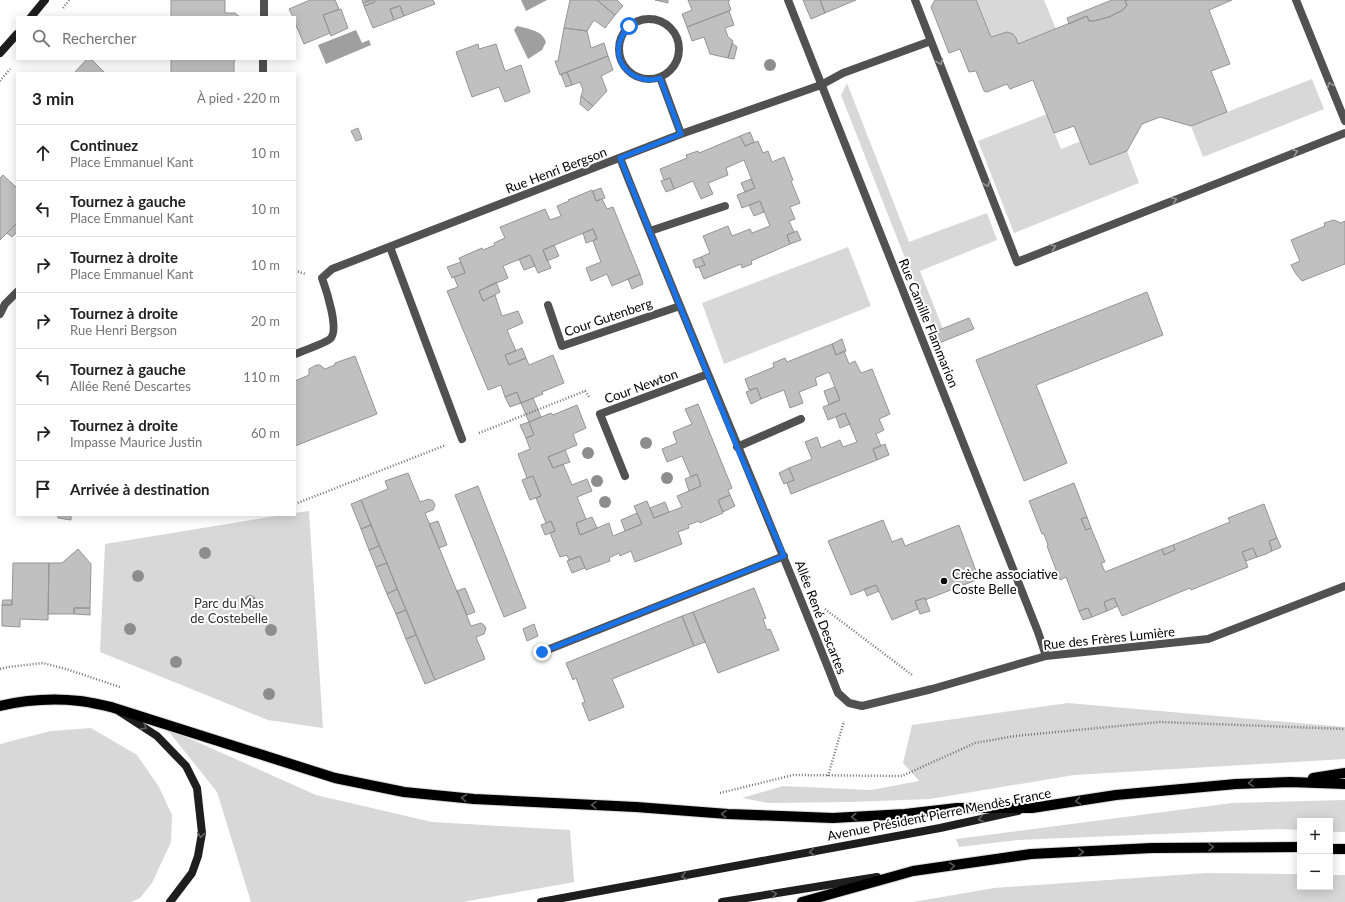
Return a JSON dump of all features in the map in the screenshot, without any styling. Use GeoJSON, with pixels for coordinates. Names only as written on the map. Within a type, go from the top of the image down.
{"type":"FeatureCollection","features":[{"type":"Feature","properties":{"kind":"main road"},"geometry":{"type":"LineString","coordinates":[[32,16],[46,0]]}},
{"type":"Feature","properties":{"kind":"main road"},"geometry":{"type":"LineString","coordinates":[[0,53],[16,35]]}},
{"type":"Feature","properties":{"kind":"main road"},"geometry":{"type":"LineString","coordinates":[[0,706],[51,700],[80,701],[111,706],[335,778],[404,792],[474,799],[636,807],[728,814],[833,818],[905,814],[957,808],[1032,808]]}},
{"type":"Feature","properties":{"kind":"main road"},"geometry":{"type":"LineString","coordinates":[[111,706],[157,736],[186,766],[197,788],[202,833],[198,856],[192,873],[170,902]]}},
{"type":"Feature","properties":{"kind":"main road"},"geometry":{"type":"LineString","coordinates":[[1290,782],[1345,773]]}},
{"type":"Feature","properties":{"kind":"main road","name":"Avenue Président Pierre Mendès France"},"geometry":{"type":"LineString","coordinates":[[541,902],[940,828],[1032,808],[1124,794],[1236,784],[1290,782],[1345,784]]}},
{"type":"Feature","properties":{"kind":"main road"},"geometry":{"type":"LineString","coordinates":[[722,902],[913,871],[1031,854],[1152,848],[1297,847]]}},
{"type":"Feature","properties":{"kind":"main road"},"geometry":{"type":"LineString","coordinates":[[1333,849],[1345,849]]}},
{"type":"Feature","properties":{"kind":"main road"},"geometry":{"type":"LineString","coordinates":[[802,902],[913,871]]}},
{"type":"Feature","properties":{"kind":"street"},"geometry":{"type":"LineString","coordinates":[[264,0],[264,16]]}},
{"type":"Feature","properties":{"kind":"street","name":"Rue Camille Flammarion"},"geometry":{"type":"LineString","coordinates":[[788,0],[1038,632],[1046,656]]}},
{"type":"Feature","properties":{"kind":"street"},"geometry":{"type":"LineString","coordinates":[[916,0],[1017,262],[1345,133]]}},
{"type":"Feature","properties":{"kind":"street"},"geometry":{"type":"LineString","coordinates":[[1296,0],[1345,121]]}},
{"type":"Feature","properties":{"kind":"street"},"geometry":{"type":"LineString","coordinates":[[650,19],[661,21],[670,27],[677,36],[679,44],[679,55],[677,62],[671,72],[660,78],[654,80],[640,79],[631,74],[622,65],[619,55],[619,45],[622,35],[629,26],[638,21],[650,19]]}},
{"type":"Feature","properties":{"kind":"street","name":"Rue Henri Bergson"},"geometry":{"type":"LineString","coordinates":[[296,354],[330,339],[334,332],[331,307],[322,278],[332,269],[681,134],[821,85],[843,73],[931,41]]}},
{"type":"Feature","properties":{"kind":"street"},"geometry":{"type":"LineString","coordinates":[[263,60],[263,72]]}},
{"type":"Feature","properties":{"kind":"street"},"geometry":{"type":"LineString","coordinates":[[660,78],[681,134]]}},
{"type":"Feature","properties":{"kind":"street","name":"Allée René Descartes"},"geometry":{"type":"LineString","coordinates":[[620,158],[737,447],[784,556],[838,693],[849,703]]}},
{"type":"Feature","properties":{"kind":"street"},"geometry":{"type":"LineString","coordinates":[[650,231],[724,206]]}},
{"type":"Feature","properties":{"kind":"street"},"geometry":{"type":"LineString","coordinates":[[390,247],[462,439]]}},
{"type":"Feature","properties":{"kind":"street"},"geometry":{"type":"LineString","coordinates":[[0,314],[6,304],[16,293]]}},
{"type":"Feature","properties":{"kind":"street","name":"Cour Gutenberg"},"geometry":{"type":"LineString","coordinates":[[548,305],[562,346],[680,306]]}},
{"type":"Feature","properties":{"kind":"street","name":"Cour Newton"},"geometry":{"type":"LineString","coordinates":[[625,476],[600,414],[708,374]]}},
{"type":"Feature","properties":{"kind":"street"},"geometry":{"type":"LineString","coordinates":[[737,447],[801,420]]}},
{"type":"Feature","properties":{"kind":"street"},"geometry":{"type":"LineString","coordinates":[[542,652],[784,556]]}},
{"type":"Feature","properties":{"kind":"street","name":"Rue des Frères Lumière"},"geometry":{"type":"LineString","coordinates":[[849,703],[862,706],[932,689],[1046,656],[1208,639],[1345,586]]}},
{"type":"Feature","properties":{"kind":"path"},"geometry":{"type":"LineString","coordinates":[[796,587],[932,689]]}},
{"type":"Feature","properties":{"kind":"path"},"geometry":{"type":"LineString","coordinates":[[0,669],[43,664],[66,669],[126,690]]}},
{"type":"Feature","properties":{"kind":"path"},"geometry":{"type":"LineString","coordinates":[[828,776],[849,703]]}},
{"type":"Feature","properties":{"kind":"path"},"geometry":{"type":"LineString","coordinates":[[715,794],[793,776],[902,776],[975,743],[1015,736],[1160,722],[1345,729]]}},
{"type":"Feature","properties":{"kind":"green space"},"geometry":{"type":"Polygon","coordinates":[[[976,0],[1044,0],[1056,29],[1018,44],[1013,34],[991,37],[976,0]]]}},
{"type":"Feature","properties":{"kind":"green space"},"geometry":{"type":"Polygon","coordinates":[[[1312,79],[1324,109],[1203,157],[1191,126],[1312,79]]]}},
{"type":"Feature","properties":{"kind":"green space"},"geometry":{"type":"Polygon","coordinates":[[[847,83],[909,242],[987,213],[997,240],[920,271],[943,329],[934,332],[841,95],[847,83]]]}},
{"type":"Feature","properties":{"kind":"green space"},"geometry":{"type":"Polygon","coordinates":[[[1047,114],[1061,149],[1081,141],[1090,165],[1127,151],[1139,183],[1014,233],[978,141],[1047,114]]]}},
{"type":"Feature","properties":{"kind":"green space"},"geometry":{"type":"Polygon","coordinates":[[[848,247],[871,306],[724,364],[702,303],[848,247]]]}},
{"type":"Feature","properties":{"kind":"green space","name":"Parc du Mas de Costebelle"},"geometry":{"type":"Polygon","coordinates":[[[309,511],[323,728],[268,720],[100,652],[105,544],[276,516],[296,516],[296,513],[309,511]]]}},
{"type":"Feature","properties":{"kind":"green space"},"geometry":{"type":"Polygon","coordinates":[[[1068,703],[1345,727],[1345,759],[1074,775],[930,799],[768,803],[742,798],[783,786],[871,790],[919,781],[903,763],[912,725],[1068,703]]]}},
{"type":"Feature","properties":{"kind":"green space"},"geometry":{"type":"Polygon","coordinates":[[[91,728],[137,755],[159,787],[172,815],[171,842],[152,883],[140,898],[131,902],[0,902],[0,744],[51,731],[91,728]]]}},
{"type":"Feature","properties":{"kind":"green space"},"geometry":{"type":"Polygon","coordinates":[[[166,728],[316,795],[432,822],[570,830],[574,882],[463,902],[251,902],[217,792],[166,728]]]}},
{"type":"Feature","properties":{"kind":"green space"},"geometry":{"type":"Polygon","coordinates":[[[1345,800],[1345,832],[1333,832],[1333,818],[1297,818],[1297,830],[1280,829],[1018,840],[959,847],[956,839],[1232,803],[1345,800]]]}},
{"type":"Feature","properties":{"kind":"green space"},"geometry":{"type":"Polygon","coordinates":[[[1206,873],[1297,874],[1297,890],[1333,890],[1333,875],[1345,875],[1345,902],[913,902],[994,888],[1206,873]]]}},
{"type":"Feature","properties":{"kind":"shaded area"},"geometry":{"type":"Polygon","coordinates":[[[521,0],[547,0],[526,11],[521,0]]]}},
{"type":"Feature","properties":{"kind":"shaded area"},"geometry":{"type":"Polygon","coordinates":[[[517,26],[538,32],[546,42],[542,50],[528,59],[514,30],[517,26]]]}},
{"type":"Feature","properties":{"kind":"shaded area"},"geometry":{"type":"Polygon","coordinates":[[[356,30],[362,43],[369,40],[371,45],[326,64],[318,45],[356,30]]]}},
{"type":"Feature","properties":{"kind":"building"},"geometry":{"type":"Polygon","coordinates":[[[171,0],[225,0],[225,13],[235,13],[239,16],[171,16],[171,0]]]}},
{"type":"Feature","properties":{"kind":"building"},"geometry":{"type":"Polygon","coordinates":[[[310,0],[335,0],[339,9],[323,15],[330,33],[304,44],[296,25],[296,16],[292,16],[289,9],[310,0]]]}},
{"type":"Feature","properties":{"kind":"building"},"geometry":{"type":"Polygon","coordinates":[[[362,0],[372,0],[363,3],[362,0]]]}},
{"type":"Feature","properties":{"kind":"building"},"geometry":{"type":"Polygon","coordinates":[[[372,0],[375,2],[364,6],[363,3],[372,0]]]}},
{"type":"Feature","properties":{"kind":"building"},"geometry":{"type":"Polygon","coordinates":[[[374,0],[433,0],[435,4],[404,16],[400,6],[390,9],[394,20],[373,28],[364,6],[375,2],[374,0]]]}},
{"type":"Feature","properties":{"kind":"building"},"geometry":{"type":"Polygon","coordinates":[[[570,0],[597,0],[615,15],[605,28],[594,20],[587,31],[564,28],[570,0]]]}},
{"type":"Feature","properties":{"kind":"building"},"geometry":{"type":"Polygon","coordinates":[[[597,0],[617,0],[623,6],[615,15],[597,0]]]}},
{"type":"Feature","properties":{"kind":"building"},"geometry":{"type":"Polygon","coordinates":[[[655,0],[668,0],[668,3],[655,0]]]}},
{"type":"Feature","properties":{"kind":"building"},"geometry":{"type":"Polygon","coordinates":[[[688,0],[730,0],[728,1],[731,10],[687,27],[682,14],[692,10],[688,0]]]}},
{"type":"Feature","properties":{"kind":"building"},"geometry":{"type":"Polygon","coordinates":[[[803,0],[820,0],[825,13],[811,19],[803,0]]]}},
{"type":"Feature","properties":{"kind":"building"},"geometry":{"type":"Polygon","coordinates":[[[820,0],[856,0],[825,13],[820,0]]]}},
{"type":"Feature","properties":{"kind":"building"},"geometry":{"type":"Polygon","coordinates":[[[935,0],[976,0],[991,37],[1007,32],[1013,34],[1018,44],[1087,16],[1089,21],[1109,17],[1123,10],[1127,5],[1125,1],[1128,0],[1232,0],[1209,10],[1230,64],[1211,71],[1227,112],[1191,126],[1160,117],[1142,124],[1127,151],[1090,165],[1074,126],[1054,133],[1033,80],[1010,89],[1007,84],[987,92],[984,91],[976,71],[969,72],[960,49],[949,53],[931,7],[935,0]]]}},
{"type":"Feature","properties":{"kind":"building"},"geometry":{"type":"Polygon","coordinates":[[[1112,0],[1128,0],[1125,1],[1127,5],[1123,10],[1109,17],[1089,21],[1087,16],[1069,24],[1067,18],[1112,0]]]}},
{"type":"Feature","properties":{"kind":"building"},"geometry":{"type":"Polygon","coordinates":[[[400,6],[404,16],[394,20],[390,9],[400,6]]]}},
{"type":"Feature","properties":{"kind":"building"},"geometry":{"type":"Polygon","coordinates":[[[341,9],[348,28],[331,36],[323,15],[341,9]]]}},
{"type":"Feature","properties":{"kind":"building"},"geometry":{"type":"Polygon","coordinates":[[[729,11],[734,25],[725,28],[728,37],[733,41],[728,58],[710,54],[704,37],[692,41],[687,27],[729,11]]]}},
{"type":"Feature","properties":{"kind":"building"},"geometry":{"type":"Polygon","coordinates":[[[564,28],[587,31],[591,48],[604,43],[608,56],[560,75],[555,61],[558,61],[564,28]]]}},
{"type":"Feature","properties":{"kind":"building"},"geometry":{"type":"Polygon","coordinates":[[[732,43],[737,47],[734,59],[728,58],[732,43]]]}},
{"type":"Feature","properties":{"kind":"building"},"geometry":{"type":"Polygon","coordinates":[[[478,44],[479,49],[496,44],[505,71],[521,65],[530,92],[505,102],[499,87],[472,97],[456,52],[478,44]]]}},
{"type":"Feature","properties":{"kind":"building"},"geometry":{"type":"Polygon","coordinates":[[[608,56],[613,70],[601,76],[607,91],[593,106],[581,96],[583,90],[580,82],[572,85],[567,72],[608,56]]]}},
{"type":"Feature","properties":{"kind":"building"},"geometry":{"type":"Polygon","coordinates":[[[86,60],[92,60],[104,72],[75,72],[86,60]]]}},
{"type":"Feature","properties":{"kind":"building"},"geometry":{"type":"Polygon","coordinates":[[[171,60],[235,60],[234,72],[171,72],[171,60]]]}},
{"type":"Feature","properties":{"kind":"building"},"geometry":{"type":"Polygon","coordinates":[[[567,72],[572,85],[566,87],[561,74],[567,72]]]}},
{"type":"Feature","properties":{"kind":"building"},"geometry":{"type":"Polygon","coordinates":[[[581,96],[593,106],[588,111],[580,104],[581,96]]]}},
{"type":"Feature","properties":{"kind":"building"},"geometry":{"type":"Polygon","coordinates":[[[358,128],[362,139],[356,141],[351,131],[358,128]]]}},
{"type":"Feature","properties":{"kind":"building"},"geometry":{"type":"Polygon","coordinates":[[[750,132],[754,142],[745,146],[740,136],[750,132]]]}},
{"type":"Feature","properties":{"kind":"building"},"geometry":{"type":"Polygon","coordinates":[[[740,136],[745,146],[758,141],[763,153],[768,151],[772,162],[784,157],[793,180],[791,181],[800,203],[790,207],[795,219],[789,221],[794,232],[787,235],[790,244],[751,261],[752,264],[742,268],[741,264],[704,279],[699,267],[705,265],[701,257],[710,253],[703,236],[728,226],[732,236],[750,229],[752,233],[770,226],[760,201],[742,208],[737,195],[755,188],[744,160],[726,168],[728,175],[708,183],[713,194],[701,199],[693,181],[674,189],[670,178],[664,180],[660,169],[687,158],[686,155],[698,151],[699,153],[740,136]]]}},
{"type":"Feature","properties":{"kind":"building"},"geometry":{"type":"Polygon","coordinates":[[[3,175],[16,187],[16,226],[0,240],[0,178],[3,175]]]}},
{"type":"Feature","properties":{"kind":"building"},"geometry":{"type":"Polygon","coordinates":[[[670,178],[674,189],[666,192],[661,181],[670,178]]]}},
{"type":"Feature","properties":{"kind":"building"},"geometry":{"type":"Polygon","coordinates":[[[751,179],[755,188],[745,192],[741,183],[751,179]]]}},
{"type":"Feature","properties":{"kind":"building"},"geometry":{"type":"Polygon","coordinates":[[[601,188],[605,198],[596,201],[593,191],[601,188]]]}},
{"type":"Feature","properties":{"kind":"building"},"geometry":{"type":"Polygon","coordinates":[[[592,190],[596,201],[602,199],[607,209],[613,207],[640,274],[612,286],[607,274],[591,281],[586,268],[601,262],[593,241],[597,239],[593,229],[543,250],[551,268],[538,273],[530,255],[503,266],[508,278],[479,291],[483,301],[495,295],[502,316],[518,311],[523,323],[507,330],[516,351],[505,355],[509,365],[526,358],[529,365],[553,355],[564,383],[521,403],[517,392],[505,397],[501,385],[488,390],[447,291],[458,287],[454,277],[465,273],[459,258],[482,248],[483,250],[495,245],[494,243],[505,238],[500,227],[545,209],[550,220],[561,216],[557,206],[592,190]]]}},
{"type":"Feature","properties":{"kind":"building"},"geometry":{"type":"Polygon","coordinates":[[[760,201],[764,212],[754,216],[749,205],[760,201]]]}},
{"type":"Feature","properties":{"kind":"building"},"geometry":{"type":"Polygon","coordinates":[[[1334,220],[1341,223],[1345,221],[1345,264],[1302,281],[1291,265],[1300,261],[1291,240],[1325,226],[1324,223],[1334,220]]]}},
{"type":"Feature","properties":{"kind":"building"},"geometry":{"type":"Polygon","coordinates":[[[16,226],[16,233],[12,237],[7,233],[16,226]]]}},
{"type":"Feature","properties":{"kind":"building"},"geometry":{"type":"Polygon","coordinates":[[[593,229],[597,239],[586,243],[583,233],[593,229]]]}},
{"type":"Feature","properties":{"kind":"building"},"geometry":{"type":"Polygon","coordinates":[[[797,231],[801,240],[790,244],[787,235],[797,231]]]}},
{"type":"Feature","properties":{"kind":"building"},"geometry":{"type":"Polygon","coordinates":[[[554,245],[559,256],[547,261],[543,250],[554,245]]]}},
{"type":"Feature","properties":{"kind":"building"},"geometry":{"type":"Polygon","coordinates":[[[530,255],[535,266],[524,270],[519,259],[530,255]]]}},
{"type":"Feature","properties":{"kind":"building"},"geometry":{"type":"Polygon","coordinates":[[[701,257],[705,265],[696,268],[693,260],[701,257]]]}},
{"type":"Feature","properties":{"kind":"building"},"geometry":{"type":"Polygon","coordinates":[[[461,262],[465,273],[452,278],[447,267],[461,262]]]}},
{"type":"Feature","properties":{"kind":"building"},"geometry":{"type":"Polygon","coordinates":[[[640,274],[643,284],[632,289],[628,279],[640,274]]]}},
{"type":"Feature","properties":{"kind":"building"},"geometry":{"type":"Polygon","coordinates":[[[496,282],[500,292],[483,301],[479,291],[496,282]]]}},
{"type":"Feature","properties":{"kind":"building"},"geometry":{"type":"Polygon","coordinates":[[[1147,292],[1163,335],[1036,385],[1067,463],[1024,481],[976,360],[1147,292]]]}},
{"type":"Feature","properties":{"kind":"building"},"geometry":{"type":"Polygon","coordinates":[[[969,318],[974,329],[939,343],[934,332],[969,318]]]}},
{"type":"Feature","properties":{"kind":"building"},"geometry":{"type":"Polygon","coordinates":[[[842,339],[846,351],[836,355],[832,344],[842,339]]]}},
{"type":"Feature","properties":{"kind":"building"},"geometry":{"type":"Polygon","coordinates":[[[832,344],[836,355],[844,351],[849,364],[855,361],[861,373],[872,369],[890,414],[879,419],[884,430],[876,434],[881,446],[873,449],[877,460],[791,494],[787,483],[794,480],[789,468],[812,459],[805,442],[817,437],[821,448],[840,440],[843,447],[857,442],[845,413],[828,420],[823,407],[840,400],[829,372],[815,378],[817,385],[799,392],[803,403],[790,408],[784,390],[761,399],[757,388],[749,390],[745,379],[774,367],[773,363],[785,358],[787,362],[832,344]]]}},
{"type":"Feature","properties":{"kind":"building"},"geometry":{"type":"Polygon","coordinates":[[[522,348],[526,358],[509,365],[505,355],[522,348]]]}},
{"type":"Feature","properties":{"kind":"building"},"geometry":{"type":"Polygon","coordinates":[[[355,356],[377,414],[296,446],[296,381],[309,375],[309,369],[316,365],[320,365],[325,369],[335,365],[335,363],[355,356]]]}},
{"type":"Feature","properties":{"kind":"building"},"geometry":{"type":"Polygon","coordinates":[[[835,387],[840,400],[829,405],[824,391],[835,387]]]}},
{"type":"Feature","properties":{"kind":"building"},"geometry":{"type":"Polygon","coordinates":[[[757,388],[761,399],[751,404],[746,392],[757,388]]]}},
{"type":"Feature","properties":{"kind":"building"},"geometry":{"type":"Polygon","coordinates":[[[517,392],[521,403],[510,407],[505,397],[517,392]]]}},
{"type":"Feature","properties":{"kind":"building"},"geometry":{"type":"Polygon","coordinates":[[[533,398],[541,417],[529,422],[521,403],[533,398]]]}},
{"type":"Feature","properties":{"kind":"building"},"geometry":{"type":"Polygon","coordinates":[[[698,404],[732,488],[728,490],[730,495],[718,500],[723,513],[700,523],[699,521],[688,525],[689,528],[678,532],[682,544],[635,562],[631,551],[620,556],[619,553],[609,558],[610,561],[586,570],[580,556],[569,560],[567,555],[560,557],[550,533],[555,531],[551,521],[546,523],[536,498],[541,496],[533,476],[527,478],[518,454],[530,449],[526,438],[534,435],[529,422],[551,413],[553,415],[577,405],[586,428],[573,434],[577,445],[548,457],[553,468],[563,464],[572,485],[587,479],[592,491],[577,497],[586,519],[576,523],[580,535],[609,523],[613,536],[642,524],[634,506],[647,501],[654,518],[682,507],[677,496],[701,486],[697,474],[691,477],[682,456],[667,462],[662,449],[677,443],[673,432],[692,424],[685,409],[698,404]]]}},
{"type":"Feature","properties":{"kind":"building"},"geometry":{"type":"Polygon","coordinates":[[[845,413],[850,424],[840,428],[836,417],[845,413]]]}},
{"type":"Feature","properties":{"kind":"building"},"geometry":{"type":"Polygon","coordinates":[[[529,422],[534,435],[526,438],[520,425],[529,422]]]}},
{"type":"Feature","properties":{"kind":"building"},"geometry":{"type":"Polygon","coordinates":[[[885,444],[889,455],[877,460],[873,449],[885,444]]]}},
{"type":"Feature","properties":{"kind":"building"},"geometry":{"type":"Polygon","coordinates":[[[565,450],[570,462],[553,468],[548,457],[565,450]]]}},
{"type":"Feature","properties":{"kind":"building"},"geometry":{"type":"Polygon","coordinates":[[[789,468],[794,480],[784,484],[779,473],[789,468]]]}},
{"type":"Feature","properties":{"kind":"building"},"geometry":{"type":"Polygon","coordinates":[[[408,473],[420,502],[429,499],[433,501],[435,505],[433,510],[425,513],[471,626],[481,623],[486,628],[484,634],[476,637],[485,659],[435,680],[361,500],[388,489],[385,481],[408,473]]]}},
{"type":"Feature","properties":{"kind":"building"},"geometry":{"type":"Polygon","coordinates":[[[697,474],[701,486],[689,491],[685,479],[697,474]]]}},
{"type":"Feature","properties":{"kind":"building"},"geometry":{"type":"Polygon","coordinates":[[[533,476],[541,496],[530,500],[522,480],[533,476]]]}},
{"type":"Feature","properties":{"kind":"building"},"geometry":{"type":"Polygon","coordinates":[[[1074,483],[1087,517],[1081,519],[1086,530],[1091,528],[1105,562],[1101,563],[1105,572],[1162,549],[1164,555],[1175,550],[1173,545],[1230,522],[1228,518],[1264,504],[1277,538],[1269,541],[1272,551],[1266,554],[1257,557],[1253,548],[1242,552],[1248,567],[1191,590],[1190,588],[1122,616],[1114,598],[1104,602],[1107,611],[1092,617],[1088,608],[1079,611],[1066,577],[1060,580],[1044,534],[1042,534],[1029,501],[1074,483]]]}},
{"type":"Feature","properties":{"kind":"building"},"geometry":{"type":"Polygon","coordinates":[[[478,486],[526,608],[504,617],[455,495],[478,486]]]}},
{"type":"Feature","properties":{"kind":"building"},"geometry":{"type":"Polygon","coordinates":[[[730,495],[735,506],[723,512],[718,500],[730,495]]]}},
{"type":"Feature","properties":{"kind":"building"},"geometry":{"type":"Polygon","coordinates":[[[361,500],[371,525],[361,529],[351,504],[361,500]]]}},
{"type":"Feature","properties":{"kind":"building"},"geometry":{"type":"Polygon","coordinates":[[[665,502],[669,512],[654,518],[650,508],[665,502]]]}},
{"type":"Feature","properties":{"kind":"building"},"geometry":{"type":"Polygon","coordinates":[[[637,513],[642,524],[625,531],[621,520],[637,513]]]}},
{"type":"Feature","properties":{"kind":"building"},"geometry":{"type":"Polygon","coordinates":[[[58,516],[71,516],[71,520],[58,518],[58,516]]]}},
{"type":"Feature","properties":{"kind":"building"},"geometry":{"type":"Polygon","coordinates":[[[592,517],[597,528],[580,535],[576,523],[592,517]]]}},
{"type":"Feature","properties":{"kind":"building"},"geometry":{"type":"Polygon","coordinates":[[[1087,517],[1091,528],[1086,530],[1081,519],[1087,517]]]}},
{"type":"Feature","properties":{"kind":"building"},"geometry":{"type":"Polygon","coordinates":[[[883,520],[892,542],[902,538],[905,546],[959,525],[979,579],[925,600],[925,598],[915,601],[918,609],[892,620],[876,585],[851,595],[828,541],[883,520]]]}},
{"type":"Feature","properties":{"kind":"building"},"geometry":{"type":"Polygon","coordinates":[[[438,521],[447,545],[439,548],[429,524],[438,521]]]}},
{"type":"Feature","properties":{"kind":"building"},"geometry":{"type":"Polygon","coordinates":[[[551,521],[555,531],[545,535],[541,525],[551,521]]]}},
{"type":"Feature","properties":{"kind":"building"},"geometry":{"type":"Polygon","coordinates":[[[371,525],[379,546],[369,550],[361,529],[371,525]]]}},
{"type":"Feature","properties":{"kind":"building"},"geometry":{"type":"Polygon","coordinates":[[[1277,538],[1281,547],[1272,551],[1269,541],[1277,538]]]}},
{"type":"Feature","properties":{"kind":"building"},"geometry":{"type":"Polygon","coordinates":[[[1173,545],[1175,550],[1164,555],[1162,549],[1173,545]]]}},
{"type":"Feature","properties":{"kind":"building"},"geometry":{"type":"Polygon","coordinates":[[[379,546],[387,563],[376,567],[369,550],[379,546]]]}},
{"type":"Feature","properties":{"kind":"building"},"geometry":{"type":"Polygon","coordinates":[[[1253,548],[1257,557],[1246,561],[1242,552],[1253,548]]]}},
{"type":"Feature","properties":{"kind":"building"},"geometry":{"type":"Polygon","coordinates":[[[78,549],[91,564],[90,608],[74,608],[74,614],[48,614],[49,563],[62,563],[78,549]]]}},
{"type":"Feature","properties":{"kind":"building"},"geometry":{"type":"Polygon","coordinates":[[[580,556],[585,568],[572,573],[567,561],[580,556]]]}},
{"type":"Feature","properties":{"kind":"building"},"geometry":{"type":"Polygon","coordinates":[[[13,563],[49,563],[48,620],[20,619],[20,627],[2,626],[2,605],[12,605],[13,563]]]}},
{"type":"Feature","properties":{"kind":"building"},"geometry":{"type":"Polygon","coordinates":[[[387,563],[397,589],[387,594],[376,567],[387,563]]]}},
{"type":"Feature","properties":{"kind":"building"},"geometry":{"type":"Polygon","coordinates":[[[876,585],[879,591],[867,596],[864,589],[876,585]]]}},
{"type":"Feature","properties":{"kind":"building"},"geometry":{"type":"Polygon","coordinates":[[[465,588],[475,612],[467,615],[457,591],[465,588]]]}},
{"type":"Feature","properties":{"kind":"building"},"geometry":{"type":"Polygon","coordinates":[[[754,588],[766,618],[763,619],[767,630],[770,629],[779,650],[718,673],[693,612],[754,588]]]}},
{"type":"Feature","properties":{"kind":"building"},"geometry":{"type":"Polygon","coordinates":[[[397,589],[406,610],[396,614],[387,594],[397,589]]]}},
{"type":"Feature","properties":{"kind":"building"},"geometry":{"type":"Polygon","coordinates":[[[925,598],[930,611],[920,614],[915,601],[925,598]]]}},
{"type":"Feature","properties":{"kind":"building"},"geometry":{"type":"Polygon","coordinates":[[[1114,598],[1118,606],[1107,611],[1104,602],[1114,598]]]}},
{"type":"Feature","properties":{"kind":"building"},"geometry":{"type":"Polygon","coordinates":[[[3,600],[12,600],[12,605],[2,605],[3,600]]]}},
{"type":"Feature","properties":{"kind":"building"},"geometry":{"type":"Polygon","coordinates":[[[74,608],[90,608],[90,615],[74,614],[74,608]]]}},
{"type":"Feature","properties":{"kind":"building"},"geometry":{"type":"Polygon","coordinates":[[[1088,608],[1092,617],[1083,620],[1079,611],[1088,608]]]}},
{"type":"Feature","properties":{"kind":"building"},"geometry":{"type":"Polygon","coordinates":[[[406,610],[416,635],[406,639],[396,614],[406,610]]]}},
{"type":"Feature","properties":{"kind":"building"},"geometry":{"type":"Polygon","coordinates":[[[693,612],[705,642],[694,646],[682,616],[693,612]]]}},
{"type":"Feature","properties":{"kind":"building"},"geometry":{"type":"Polygon","coordinates":[[[682,616],[694,646],[612,679],[624,707],[589,721],[582,703],[585,702],[576,678],[573,680],[566,663],[682,616]]]}},
{"type":"Feature","properties":{"kind":"building"},"geometry":{"type":"Polygon","coordinates":[[[534,624],[538,636],[527,641],[523,629],[534,624]]]}},
{"type":"Feature","properties":{"kind":"building"},"geometry":{"type":"Polygon","coordinates":[[[416,635],[435,680],[425,684],[406,639],[416,635]]]}},
{"type":"Feature","properties":{"kind":"place","name":"Crèche associative Coste Belle"},"geometry":{"type":"Point","coordinates":[944,581]}},
{"type":"Feature","properties":{"kind":"route"},"geometry":{"type":"LineString","coordinates":[[542,652],[784,556],[737,447],[620,158],[681,134],[660,78],[654,80],[640,79],[631,74],[622,65],[619,55],[619,45],[622,35],[629,26]]}}]}
